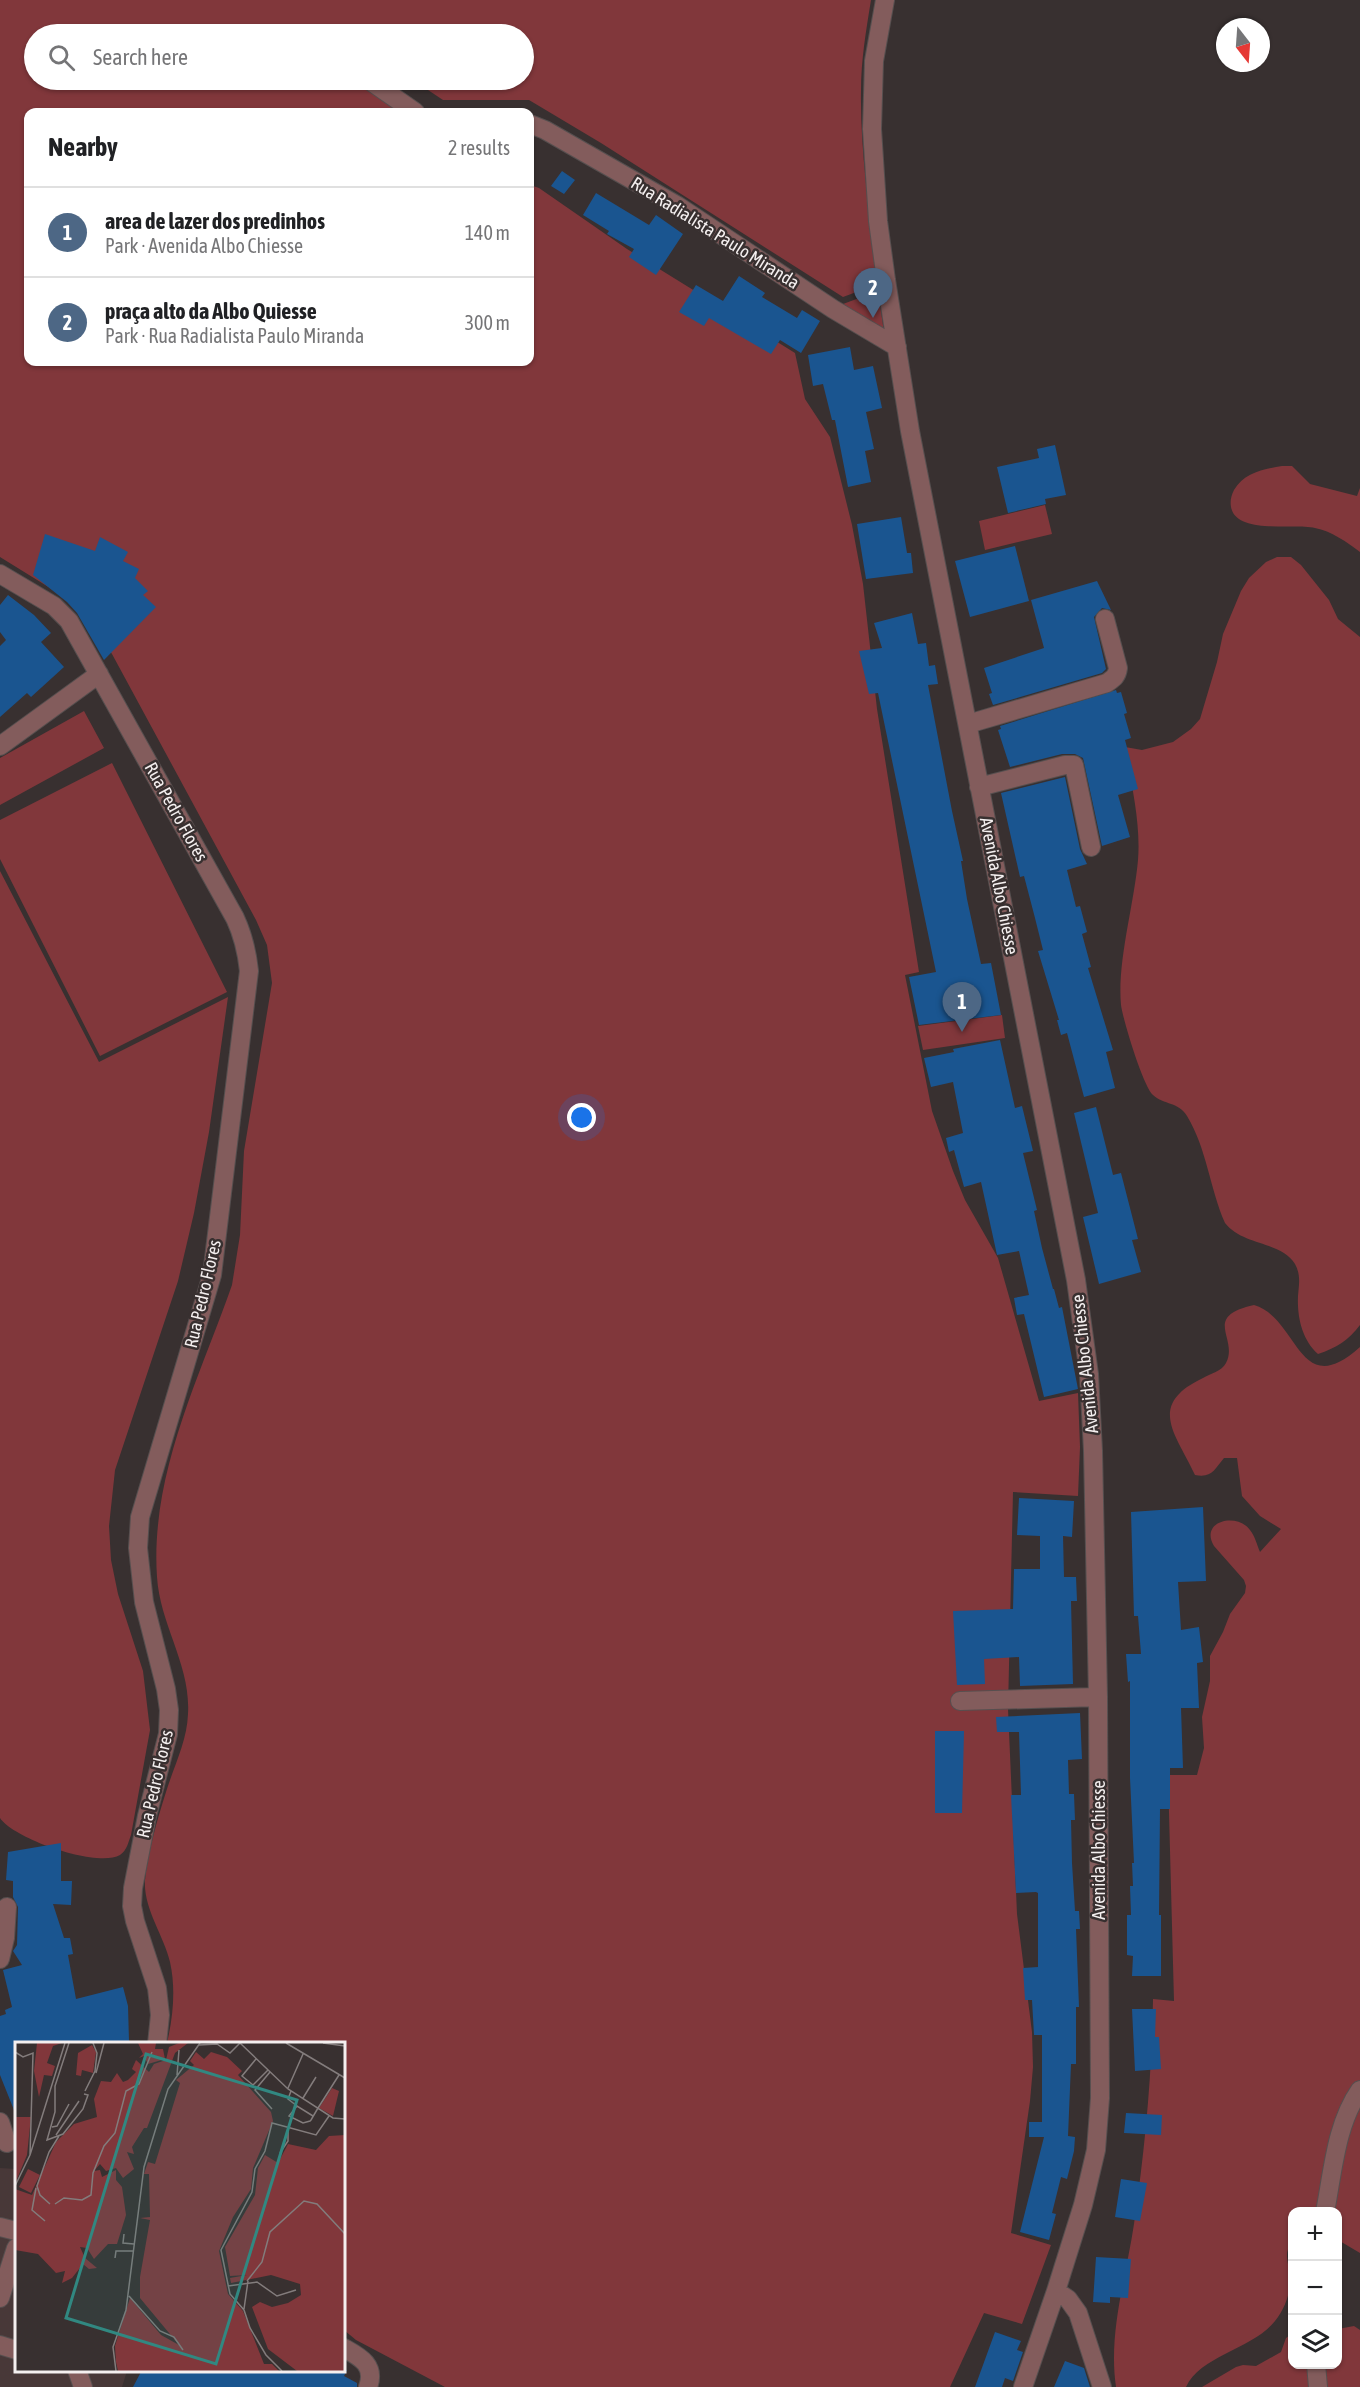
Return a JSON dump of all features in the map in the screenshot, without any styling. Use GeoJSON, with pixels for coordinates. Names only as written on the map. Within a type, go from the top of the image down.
{"type":"FeatureCollection","features":[{"type":"Feature","properties":{"kind":"street","name":"Avenida Albo Chiesse"},"geometry":{"type":"LineString","coordinates":[[885,0],[872,90],[872,145],[878,221],[910,431],[1076,1280],[1089,1374],[1093,1451],[1098,1697],[1100,2098],[1096,2150],[1083,2205],[1023,2387]]}},
{"type":"Feature","properties":{"kind":"street"},"geometry":{"type":"LineString","coordinates":[[383,90],[409,108]]}},
{"type":"Feature","properties":{"kind":"street","name":"Rua Radialista Paulo Miranda"},"geometry":{"type":"LineString","coordinates":[[534,126],[678,206],[833,309],[897,347]]}},
{"type":"Feature","properties":{"kind":"street","name":"Rua Pedro Flores"},"geometry":{"type":"LineString","coordinates":[[0,574],[40,597],[62,613],[99,674],[235,918],[243,934],[249,971],[212,1275],[140,1516],[138,1548],[144,1602],[166,1689],[169,1710],[168,1734],[147,1816],[133,1888],[132,1906],[157,1988],[160,2015],[157,2042]]}},
{"type":"Feature","properties":{"kind":"street"},"geometry":{"type":"LineString","coordinates":[[968,724],[1107,683],[1113,679],[1117,675],[1118,668],[1105,619]]}},
{"type":"Feature","properties":{"kind":"street"},"geometry":{"type":"LineString","coordinates":[[0,746],[99,674]]}},
{"type":"Feature","properties":{"kind":"street"},"geometry":{"type":"LineString","coordinates":[[979,787],[1065,765],[1074,765],[1092,847]]}},
{"type":"Feature","properties":{"kind":"street"},"geometry":{"type":"LineString","coordinates":[[960,1701],[1098,1697]]}},
{"type":"Feature","properties":{"kind":"street"},"geometry":{"type":"LineString","coordinates":[[0,1959],[5,1938],[7,1907]]}},
{"type":"Feature","properties":{"kind":"street"},"geometry":{"type":"LineString","coordinates":[[1326,2207],[1343,2124],[1360,2090]]}},
{"type":"Feature","properties":{"kind":"street"},"geometry":{"type":"LineString","coordinates":[[0,2121],[8,2144]]}},
{"type":"Feature","properties":{"kind":"street"},"geometry":{"type":"LineString","coordinates":[[0,2227],[15,2231]]}},
{"type":"Feature","properties":{"kind":"street"},"geometry":{"type":"LineString","coordinates":[[0,2298],[15,2251]]}},
{"type":"Feature","properties":{"kind":"street"},"geometry":{"type":"LineString","coordinates":[[1056,2291],[1068,2299],[1078,2313],[1102,2387]]}},
{"type":"Feature","properties":{"kind":"street"},"geometry":{"type":"LineString","coordinates":[[0,2345],[15,2350]]}},
{"type":"Feature","properties":{"kind":"street"},"geometry":{"type":"LineString","coordinates":[[345,2349],[367,2364],[371,2374],[368,2387]]}},
{"type":"Feature","properties":{"kind":"street"},"geometry":{"type":"LineString","coordinates":[[1316,2369],[1318,2387]]}},
{"type":"Feature","properties":{"kind":"street"},"geometry":{"type":"LineString","coordinates":[[78,2372],[83,2387]]}},
{"type":"Feature","properties":{"kind":"shaded area"},"geometry":{"type":"Polygon","coordinates":[[[0,0],[871,0],[862,68],[861,115],[866,188],[878,284],[843,297],[601,143],[529,100],[443,100],[428,90],[534,90],[534,24],[24,24],[24,90],[379,90],[397,108],[24,108],[24,366],[534,366],[534,186],[627,249],[795,353],[805,399],[830,437],[852,525],[863,584],[877,709],[919,972],[905,975],[932,1111],[965,1200],[998,1258],[1039,1401],[1078,1393],[1080,1447],[1078,1496],[1013,1492],[1008,1709],[1017,1914],[1032,2032],[1033,2067],[1011,2233],[1051,2245],[1022,2324],[984,2313],[950,2387],[445,2387],[356,2340],[345,2331],[345,2042],[167,2042],[173,2003],[172,1972],[167,1952],[147,1901],[145,1880],[156,1825],[185,1734],[188,1696],[185,1679],[159,1595],[157,1539],[161,1502],[169,1465],[192,1392],[232,1285],[240,1235],[244,1151],[272,983],[267,945],[256,920],[112,654],[94,627],[63,596],[0,557],[0,0]]]}},
{"type":"Feature","properties":{"kind":"shaded area"},"geometry":{"type":"Polygon","coordinates":[[[878,291],[884,332],[843,304],[878,291]]]}},
{"type":"Feature","properties":{"kind":"shaded area"},"geometry":{"type":"Polygon","coordinates":[[[1282,466],[1292,466],[1310,484],[1357,496],[1360,488],[1360,552],[1339,537],[1321,529],[1254,525],[1235,516],[1231,501],[1238,484],[1255,473],[1282,466]]]}},
{"type":"Feature","properties":{"kind":"shaded area"},"geometry":{"type":"Polygon","coordinates":[[[1045,505],[1052,534],[985,550],[979,521],[1045,505]]]}},
{"type":"Feature","properties":{"kind":"shaded area"},"geometry":{"type":"Polygon","coordinates":[[[1277,557],[1291,557],[1301,565],[1329,600],[1338,619],[1360,637],[1360,1325],[1342,1343],[1318,1354],[1308,1342],[1302,1328],[1298,1304],[1299,1276],[1295,1264],[1281,1251],[1242,1236],[1225,1223],[1204,1155],[1187,1116],[1180,1108],[1153,1095],[1144,1079],[1125,1024],[1120,988],[1139,846],[1135,803],[1125,747],[1142,750],[1173,742],[1200,719],[1223,634],[1241,591],[1249,578],[1266,562],[1277,557]]]}},
{"type":"Feature","properties":{"kind":"shaded area"},"geometry":{"type":"Polygon","coordinates":[[[84,711],[104,748],[0,805],[0,758],[84,711]]]}},
{"type":"Feature","properties":{"kind":"shaded area"},"geometry":{"type":"Polygon","coordinates":[[[112,763],[227,992],[100,1056],[0,859],[0,820],[112,763]]]}},
{"type":"Feature","properties":{"kind":"shaded area"},"geometry":{"type":"Polygon","coordinates":[[[0,871],[99,1062],[228,997],[209,1132],[194,1213],[178,1281],[115,1470],[109,1526],[111,1560],[118,1594],[143,1671],[150,1730],[131,1835],[122,1853],[109,1858],[76,1855],[57,1849],[21,1834],[0,1818],[0,871]]]}},
{"type":"Feature","properties":{"kind":"shaded area"},"geometry":{"type":"Polygon","coordinates":[[[1002,1015],[1005,1038],[923,1050],[918,1026],[1002,1015]]]}},
{"type":"Feature","properties":{"kind":"shaded area"},"geometry":{"type":"Polygon","coordinates":[[[1254,1305],[1269,1313],[1311,1362],[1324,1366],[1339,1362],[1360,1347],[1360,2253],[1342,2242],[1342,2207],[1288,2207],[1288,2295],[1275,2321],[1254,2339],[1203,2367],[1186,2387],[1116,2387],[1114,2346],[1116,2325],[1134,2224],[1141,2168],[1147,2112],[1153,1999],[1174,2001],[1168,1775],[1197,1775],[1204,1748],[1202,1717],[1210,1681],[1210,1656],[1230,1614],[1245,1593],[1246,1586],[1244,1580],[1214,1546],[1211,1530],[1222,1522],[1237,1521],[1244,1524],[1253,1535],[1260,1552],[1281,1529],[1260,1516],[1242,1496],[1237,1458],[1224,1458],[1209,1474],[1195,1475],[1170,1421],[1170,1410],[1175,1399],[1186,1388],[1219,1370],[1226,1363],[1229,1354],[1225,1322],[1238,1310],[1254,1305]]]}},
{"type":"Feature","properties":{"kind":"shaded area"},"geometry":{"type":"Polygon","coordinates":[[[0,2168],[15,2169],[15,2372],[127,2372],[122,2387],[0,2387],[0,2168]]]}},
{"type":"Feature","properties":{"kind":"shaded area"},"geometry":{"type":"Polygon","coordinates":[[[1354,2326],[1360,2330],[1360,2387],[1202,2387],[1236,2367],[1256,2366],[1281,2352],[1288,2337],[1288,2369],[1342,2369],[1342,2328],[1354,2326]]]}},
{"type":"Feature","properties":{"kind":"building"},"geometry":{"type":"Polygon","coordinates":[[[562,171],[575,180],[564,194],[551,186],[562,171]]]}},
{"type":"Feature","properties":{"kind":"building"},"geometry":{"type":"Polygon","coordinates":[[[596,193],[649,225],[656,215],[683,234],[656,275],[629,257],[634,249],[607,234],[609,231],[583,215],[596,193]]]}},
{"type":"Feature","properties":{"kind":"building"},"geometry":{"type":"Polygon","coordinates":[[[739,276],[765,293],[762,297],[797,318],[802,310],[820,321],[801,353],[780,340],[771,354],[709,318],[704,326],[679,312],[696,285],[723,301],[739,276]]]}},
{"type":"Feature","properties":{"kind":"building"},"geometry":{"type":"Polygon","coordinates":[[[850,347],[854,370],[873,366],[882,408],[866,412],[874,449],[865,451],[871,482],[848,487],[835,420],[832,420],[823,384],[813,386],[808,355],[850,347]]]}},
{"type":"Feature","properties":{"kind":"building"},"geometry":{"type":"Polygon","coordinates":[[[1055,445],[1066,495],[1045,499],[1046,504],[1008,513],[997,467],[1039,458],[1037,449],[1055,445]]]}},
{"type":"Feature","properties":{"kind":"building"},"geometry":{"type":"Polygon","coordinates":[[[901,517],[907,553],[911,553],[913,573],[866,579],[857,524],[901,517]]]}},
{"type":"Feature","properties":{"kind":"building"},"geometry":{"type":"Polygon","coordinates":[[[45,534],[95,551],[100,537],[128,552],[123,561],[139,569],[135,578],[148,591],[143,595],[156,607],[104,660],[77,613],[33,575],[45,534]]]}},
{"type":"Feature","properties":{"kind":"building"},"geometry":{"type":"Polygon","coordinates":[[[1015,546],[1029,601],[970,617],[955,561],[1015,546]]]}},
{"type":"Feature","properties":{"kind":"building"},"geometry":{"type":"Polygon","coordinates":[[[1097,581],[1111,610],[1102,608],[1094,617],[1106,669],[1102,673],[993,705],[989,694],[992,693],[984,668],[1044,648],[1031,600],[1097,581]]]}},
{"type":"Feature","properties":{"kind":"building"},"geometry":{"type":"Polygon","coordinates":[[[8,595],[34,615],[51,633],[41,642],[64,667],[31,697],[27,693],[0,717],[0,646],[6,640],[0,632],[0,605],[8,595]]]}},
{"type":"Feature","properties":{"kind":"building"},"geometry":{"type":"Polygon","coordinates":[[[912,613],[918,644],[926,643],[929,666],[935,665],[938,684],[928,685],[963,861],[961,861],[967,899],[981,964],[991,963],[1001,1015],[919,1025],[909,977],[936,972],[878,693],[869,694],[859,651],[882,648],[874,623],[912,613]]]}},
{"type":"Feature","properties":{"kind":"building"},"geometry":{"type":"Polygon","coordinates":[[[1116,690],[1117,693],[1121,692],[1127,713],[1124,714],[1131,738],[1125,740],[1138,789],[1118,795],[1130,837],[1102,846],[1083,758],[1075,754],[1062,754],[1010,767],[998,730],[1001,729],[1000,726],[1116,690]]]}},
{"type":"Feature","properties":{"kind":"building"},"geometry":{"type":"Polygon","coordinates":[[[1065,777],[1080,849],[1087,864],[1067,870],[1076,907],[1080,906],[1087,932],[1082,934],[1091,967],[1088,968],[1113,1050],[1106,1052],[1115,1088],[1084,1097],[1067,1033],[1061,1035],[1057,1020],[1059,1020],[1038,951],[1043,950],[1024,876],[1020,877],[1001,793],[1065,777]]]}},
{"type":"Feature","properties":{"kind":"building"},"geometry":{"type":"Polygon","coordinates":[[[1000,1040],[1015,1108],[1022,1106],[1033,1151],[1023,1153],[1037,1210],[1034,1211],[1042,1248],[1059,1308],[1062,1307],[1078,1389],[1044,1397],[1024,1314],[1017,1315],[1014,1298],[1029,1295],[1019,1251],[997,1255],[981,1182],[964,1187],[954,1150],[949,1152],[946,1138],[963,1133],[953,1082],[931,1087],[924,1058],[954,1052],[953,1049],[1000,1040]]]}},
{"type":"Feature","properties":{"kind":"building"},"geometry":{"type":"Polygon","coordinates":[[[1096,1107],[1113,1175],[1121,1173],[1138,1239],[1132,1240],[1141,1272],[1099,1284],[1083,1217],[1098,1213],[1074,1113],[1096,1107]]]}},
{"type":"Feature","properties":{"kind":"building"},"geometry":{"type":"Polygon","coordinates":[[[1019,1498],[1074,1501],[1072,1537],[1063,1536],[1064,1577],[1076,1577],[1077,1601],[1071,1601],[1073,1684],[1020,1686],[1019,1657],[984,1659],[985,1684],[957,1685],[953,1611],[1013,1609],[1014,1569],[1040,1569],[1040,1536],[1017,1535],[1019,1498]]]}},
{"type":"Feature","properties":{"kind":"building"},"geometry":{"type":"Polygon","coordinates":[[[1203,1507],[1206,1581],[1178,1582],[1181,1630],[1199,1627],[1203,1662],[1197,1663],[1199,1708],[1181,1708],[1183,1768],[1170,1768],[1170,1809],[1160,1809],[1161,1976],[1132,1976],[1133,1956],[1127,1955],[1127,1915],[1131,1915],[1130,1886],[1133,1886],[1132,1863],[1134,1863],[1130,1778],[1130,1681],[1128,1682],[1126,1654],[1141,1654],[1138,1616],[1134,1616],[1131,1512],[1203,1507]]]}},
{"type":"Feature","properties":{"kind":"building"},"geometry":{"type":"Polygon","coordinates":[[[1080,1713],[1082,1759],[1068,1760],[1069,1794],[1074,1794],[1075,1820],[1071,1820],[1075,1911],[1079,1911],[1080,1929],[1076,1929],[1079,2007],[1076,2007],[1076,2064],[1071,2064],[1068,2136],[1075,2137],[1067,2179],[1061,2177],[1052,2213],[1056,2214],[1049,2240],[1020,2232],[1044,2137],[1029,2137],[1029,2122],[1042,2122],[1042,2035],[1034,2035],[1032,2000],[1025,2000],[1023,1968],[1038,1967],[1038,1893],[1016,1893],[1011,1795],[1021,1795],[1019,1732],[997,1732],[996,1717],[1080,1713]]]}},
{"type":"Feature","properties":{"kind":"building"},"geometry":{"type":"Polygon","coordinates":[[[935,1731],[964,1731],[962,1813],[935,1813],[935,1731]]]}},
{"type":"Feature","properties":{"kind":"building"},"geometry":{"type":"Polygon","coordinates":[[[61,1843],[61,1881],[72,1881],[71,1905],[53,1904],[64,1938],[70,1938],[73,1954],[68,1955],[76,1999],[123,1987],[128,2006],[129,2041],[15,2042],[15,2112],[0,2075],[0,2016],[6,2014],[5,2010],[12,2007],[3,1970],[22,1965],[13,1951],[17,1945],[18,1907],[13,1897],[13,1881],[6,1880],[8,1852],[61,1843]]]}},
{"type":"Feature","properties":{"kind":"building"},"geometry":{"type":"Polygon","coordinates":[[[1132,2009],[1156,2009],[1155,2037],[1159,2037],[1161,2069],[1135,2071],[1132,2009]]]}},
{"type":"Feature","properties":{"kind":"building"},"geometry":{"type":"Polygon","coordinates":[[[1126,2113],[1162,2115],[1161,2135],[1124,2133],[1126,2113]]]}},
{"type":"Feature","properties":{"kind":"building"},"geometry":{"type":"Polygon","coordinates":[[[1121,2179],[1147,2183],[1140,2221],[1115,2217],[1121,2179]]]}},
{"type":"Feature","properties":{"kind":"building"},"geometry":{"type":"Polygon","coordinates":[[[1096,2257],[1131,2259],[1128,2298],[1110,2297],[1110,2303],[1093,2302],[1096,2257]]]}},
{"type":"Feature","properties":{"kind":"building"},"geometry":{"type":"Polygon","coordinates":[[[995,2332],[1021,2341],[1017,2350],[1023,2352],[1013,2381],[1005,2378],[1002,2387],[975,2387],[995,2332]]]}},
{"type":"Feature","properties":{"kind":"building"},"geometry":{"type":"Polygon","coordinates":[[[1065,2361],[1084,2368],[1090,2387],[1054,2387],[1065,2361]]]}},
{"type":"Feature","properties":{"kind":"building"},"geometry":{"type":"Polygon","coordinates":[[[347,2370],[344,2376],[357,2383],[357,2387],[133,2387],[141,2372],[345,2372],[347,2370]]]}},
{"type":"Feature","properties":{"kind":"place","name":"praça alto da Albo Quiesse"},"geometry":{"type":"Point","coordinates":[873,318]}},
{"type":"Feature","properties":{"kind":"place","name":"area de lazer dos predinhos"},"geometry":{"type":"Point","coordinates":[962,1032]}}]}
